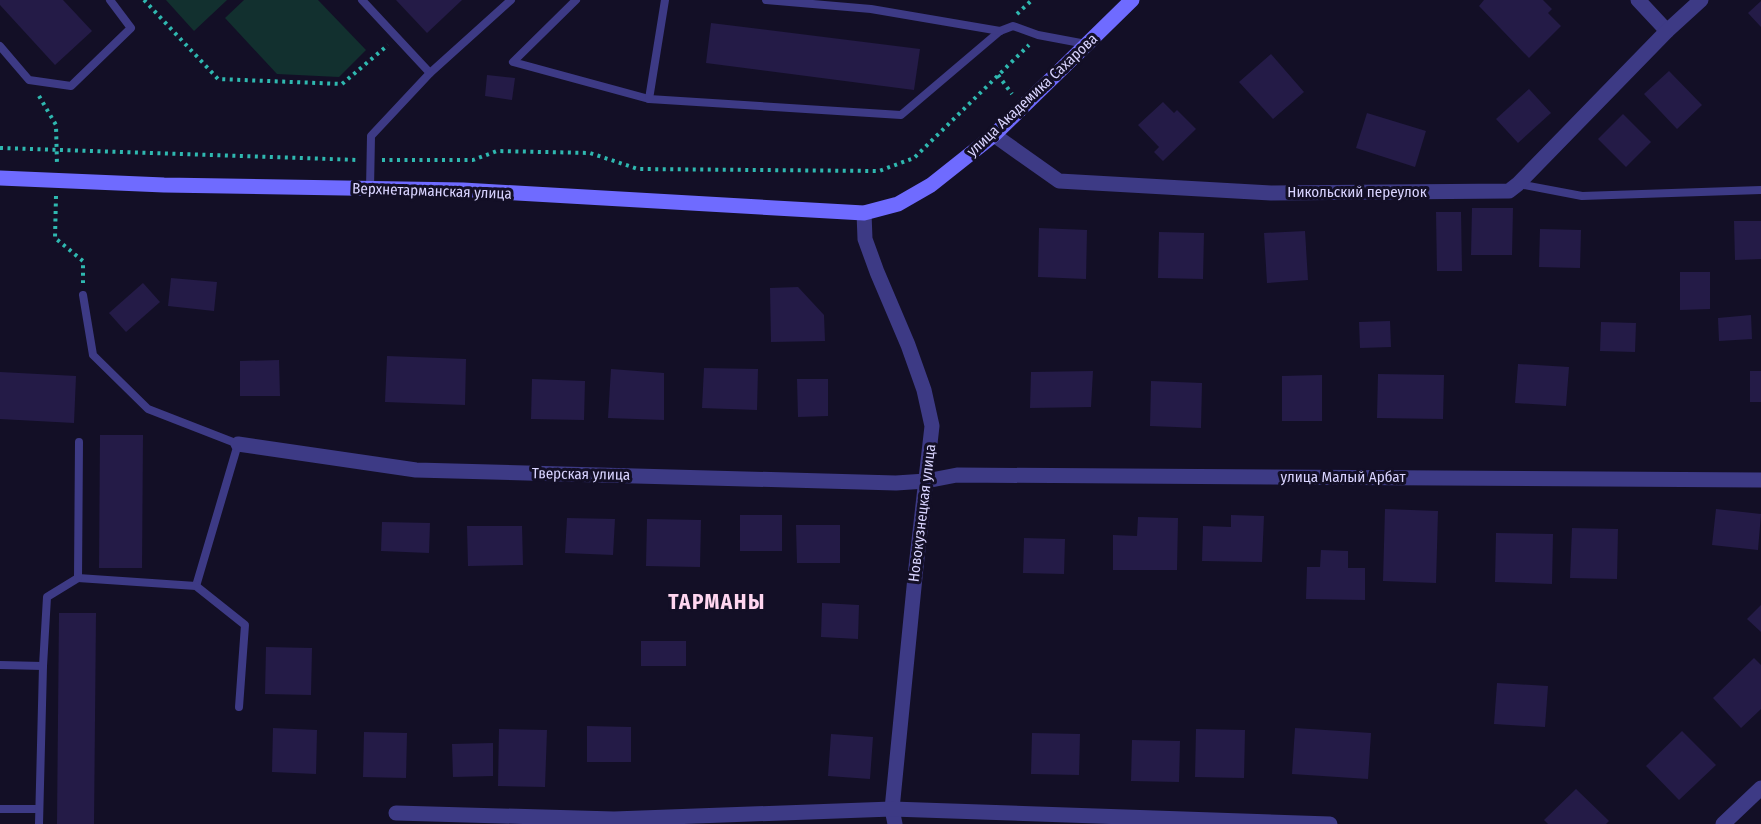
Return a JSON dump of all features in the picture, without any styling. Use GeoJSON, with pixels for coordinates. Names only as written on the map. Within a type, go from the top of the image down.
{"type":"FeatureCollection","features":[{"type":"Feature","properties":{"kind":"street","name":"улица Академика Сахарова"},"geometry":{"type":"LineString","coordinates":[[864,213],[898,204],[931,185],[994,135],[1132,0]]}},
{"type":"Feature","properties":{"kind":"street"},"geometry":{"type":"LineString","coordinates":[[1638,0],[1667,31]]}},
{"type":"Feature","properties":{"kind":"street"},"geometry":{"type":"LineString","coordinates":[[1518,184],[1667,31],[1701,0]]}},
{"type":"Feature","properties":{"kind":"street","name":"Никольский переулок"},"geometry":{"type":"LineString","coordinates":[[994,135],[1059,181],[1271,193],[1509,191],[1518,184]]}},
{"type":"Feature","properties":{"kind":"street","name":"Верхнетарманская улица"},"geometry":{"type":"LineString","coordinates":[[0,178],[164,185],[463,190],[864,213]]}},
{"type":"Feature","properties":{"kind":"street","name":"Новокузнецкая улица"},"geometry":{"type":"LineString","coordinates":[[864,213],[865,239],[908,345],[926,399],[932,426],[906,653],[893,816]]}},
{"type":"Feature","properties":{"kind":"street","name":"Тверская улица"},"geometry":{"type":"LineString","coordinates":[[238,444],[416,470],[896,483],[926,481]]}},
{"type":"Feature","properties":{"kind":"street","name":"улица Малый Арбат"},"geometry":{"type":"LineString","coordinates":[[926,481],[957,475],[1761,480]]}},
{"type":"Feature","properties":{"kind":"street"},"geometry":{"type":"LineString","coordinates":[[1724,824],[1761,788]]}},
{"type":"Feature","properties":{"kind":"street"},"geometry":{"type":"LineString","coordinates":[[396,813],[614,821],[893,816],[1330,824]]}},
{"type":"Feature","properties":{"kind":"lane"},"geometry":{"type":"LineString","coordinates":[[0,46],[29,80],[71,86],[131,28],[110,0]]}},
{"type":"Feature","properties":{"kind":"lane"},"geometry":{"type":"LineString","coordinates":[[362,0],[430,73]]}},
{"type":"Feature","properties":{"kind":"lane"},"geometry":{"type":"LineString","coordinates":[[370,189],[371,136],[430,73],[511,0]]}},
{"type":"Feature","properties":{"kind":"lane"},"geometry":{"type":"LineString","coordinates":[[576,0],[513,62],[649,99],[901,115],[1000,31],[1013,26],[1038,35],[1086,44]]}},
{"type":"Feature","properties":{"kind":"lane"},"geometry":{"type":"LineString","coordinates":[[649,99],[665,0]]}},
{"type":"Feature","properties":{"kind":"lane"},"geometry":{"type":"LineString","coordinates":[[766,0],[872,4],[1000,31]]}},
{"type":"Feature","properties":{"kind":"lane"},"geometry":{"type":"LineString","coordinates":[[1518,184],[1582,196],[1761,190]]}},
{"type":"Feature","properties":{"kind":"lane"},"geometry":{"type":"LineString","coordinates":[[83,295],[93,356],[148,409],[238,444],[196,586]]}},
{"type":"Feature","properties":{"kind":"lane"},"geometry":{"type":"LineString","coordinates":[[78,578],[79,442]]}},
{"type":"Feature","properties":{"kind":"lane"},"geometry":{"type":"LineString","coordinates":[[39,824],[47,597],[78,578],[196,586],[245,625],[239,707]]}},
{"type":"Feature","properties":{"kind":"lane"},"geometry":{"type":"LineString","coordinates":[[0,665],[43,666]]}},
{"type":"Feature","properties":{"kind":"lane"},"geometry":{"type":"LineString","coordinates":[[0,809],[39,809]]}},
{"type":"Feature","properties":{"kind":"path"},"geometry":{"type":"LineString","coordinates":[[144,0],[218,79],[342,84],[397,38]]}},
{"type":"Feature","properties":{"kind":"path"},"geometry":{"type":"LineString","coordinates":[[0,148],[371,160],[473,160],[497,151],[590,153],[638,169],[879,171],[914,158],[1038,35]]}},
{"type":"Feature","properties":{"kind":"green space"},"geometry":{"type":"Polygon","coordinates":[[[166,0],[227,0],[194,31],[166,0]]]}},
{"type":"Feature","properties":{"kind":"green space"},"geometry":{"type":"Polygon","coordinates":[[[244,0],[318,0],[366,50],[339,77],[277,74],[225,18],[244,0]]]}},
{"type":"Feature","properties":{"kind":"building"},"geometry":{"type":"Polygon","coordinates":[[[0,0],[63,0],[92,31],[55,65],[0,5],[0,0]]]}},
{"type":"Feature","properties":{"kind":"building"},"geometry":{"type":"Polygon","coordinates":[[[396,0],[462,0],[427,33],[396,0]]]}},
{"type":"Feature","properties":{"kind":"building"},"geometry":{"type":"Polygon","coordinates":[[[1484,0],[1543,0],[1552,9],[1548,13],[1561,26],[1529,58],[1479,6],[1484,0]]]}},
{"type":"Feature","properties":{"kind":"building"},"geometry":{"type":"Polygon","coordinates":[[[1761,1],[1761,27],[1748,13],[1761,1]]]}},
{"type":"Feature","properties":{"kind":"building"},"geometry":{"type":"Polygon","coordinates":[[[711,23],[920,49],[914,90],[706,63],[711,23]]]}},
{"type":"Feature","properties":{"kind":"building"},"geometry":{"type":"Polygon","coordinates":[[[1271,54],[1304,92],[1273,119],[1239,82],[1271,54]]]}},
{"type":"Feature","properties":{"kind":"building"},"geometry":{"type":"Polygon","coordinates":[[[1669,71],[1702,105],[1677,129],[1644,94],[1669,71]]]}},
{"type":"Feature","properties":{"kind":"building"},"geometry":{"type":"Polygon","coordinates":[[[487,75],[515,78],[512,100],[485,96],[487,75]]]}},
{"type":"Feature","properties":{"kind":"building"},"geometry":{"type":"Polygon","coordinates":[[[1529,89],[1551,113],[1518,143],[1496,119],[1529,89]]]}},
{"type":"Feature","properties":{"kind":"building"},"geometry":{"type":"Polygon","coordinates":[[[1163,102],[1174,113],[1177,110],[1196,129],[1163,161],[1154,152],[1159,147],[1138,125],[1163,102]]]}},
{"type":"Feature","properties":{"kind":"building"},"geometry":{"type":"Polygon","coordinates":[[[1367,113],[1426,131],[1415,167],[1356,148],[1367,113]]]}},
{"type":"Feature","properties":{"kind":"building"},"geometry":{"type":"Polygon","coordinates":[[[1623,114],[1651,142],[1626,167],[1598,139],[1623,114]]]}},
{"type":"Feature","properties":{"kind":"building"},"geometry":{"type":"Polygon","coordinates":[[[1472,208],[1513,208],[1512,255],[1471,255],[1472,208]]]}},
{"type":"Feature","properties":{"kind":"building"},"geometry":{"type":"Polygon","coordinates":[[[1436,212],[1461,212],[1462,271],[1437,271],[1436,212]]]}},
{"type":"Feature","properties":{"kind":"building"},"geometry":{"type":"Polygon","coordinates":[[[1734,221],[1761,221],[1761,259],[1735,260],[1734,221]]]}},
{"type":"Feature","properties":{"kind":"building"},"geometry":{"type":"Polygon","coordinates":[[[1039,228],[1087,230],[1086,279],[1038,277],[1039,228]]]}},
{"type":"Feature","properties":{"kind":"building"},"geometry":{"type":"Polygon","coordinates":[[[1540,229],[1581,230],[1580,268],[1539,267],[1540,229]]]}},
{"type":"Feature","properties":{"kind":"building"},"geometry":{"type":"Polygon","coordinates":[[[1305,231],[1308,280],[1267,283],[1264,233],[1305,231]]]}},
{"type":"Feature","properties":{"kind":"building"},"geometry":{"type":"Polygon","coordinates":[[[1159,232],[1204,233],[1203,279],[1158,278],[1159,232]]]}},
{"type":"Feature","properties":{"kind":"building"},"geometry":{"type":"Polygon","coordinates":[[[1680,272],[1710,272],[1710,309],[1680,310],[1680,272]]]}},
{"type":"Feature","properties":{"kind":"building"},"geometry":{"type":"Polygon","coordinates":[[[171,278],[217,282],[214,311],[168,306],[171,278]]]}},
{"type":"Feature","properties":{"kind":"building"},"geometry":{"type":"Polygon","coordinates":[[[143,283],[160,302],[126,332],[109,313],[143,283]]]}},
{"type":"Feature","properties":{"kind":"building"},"geometry":{"type":"Polygon","coordinates":[[[798,287],[824,315],[825,341],[771,342],[770,288],[798,287]]]}},
{"type":"Feature","properties":{"kind":"building"},"geometry":{"type":"Polygon","coordinates":[[[1751,315],[1752,339],[1719,341],[1718,318],[1751,315]]]}},
{"type":"Feature","properties":{"kind":"building"},"geometry":{"type":"Polygon","coordinates":[[[1390,321],[1391,347],[1360,348],[1359,322],[1390,321]]]}},
{"type":"Feature","properties":{"kind":"building"},"geometry":{"type":"Polygon","coordinates":[[[1601,322],[1636,323],[1635,352],[1600,351],[1601,322]]]}},
{"type":"Feature","properties":{"kind":"building"},"geometry":{"type":"Polygon","coordinates":[[[387,356],[466,359],[465,405],[385,402],[387,356]]]}},
{"type":"Feature","properties":{"kind":"building"},"geometry":{"type":"Polygon","coordinates":[[[279,360],[280,396],[240,396],[240,361],[279,360]]]}},
{"type":"Feature","properties":{"kind":"building"},"geometry":{"type":"Polygon","coordinates":[[[1518,364],[1569,367],[1566,406],[1515,403],[1518,364]]]}},
{"type":"Feature","properties":{"kind":"building"},"geometry":{"type":"Polygon","coordinates":[[[704,368],[758,369],[757,410],[702,408],[704,368]]]}},
{"type":"Feature","properties":{"kind":"building"},"geometry":{"type":"Polygon","coordinates":[[[611,369],[664,373],[664,420],[608,418],[611,369]]]}},
{"type":"Feature","properties":{"kind":"building"},"geometry":{"type":"Polygon","coordinates":[[[1093,371],[1091,407],[1030,408],[1031,372],[1093,371]]]}},
{"type":"Feature","properties":{"kind":"building"},"geometry":{"type":"Polygon","coordinates":[[[1750,371],[1761,371],[1761,402],[1750,402],[1750,371]]]}},
{"type":"Feature","properties":{"kind":"building"},"geometry":{"type":"Polygon","coordinates":[[[0,372],[76,376],[74,423],[0,419],[0,372]]]}},
{"type":"Feature","properties":{"kind":"building"},"geometry":{"type":"Polygon","coordinates":[[[1378,374],[1444,375],[1443,419],[1377,418],[1378,374]]]}},
{"type":"Feature","properties":{"kind":"building"},"geometry":{"type":"Polygon","coordinates":[[[1322,375],[1322,421],[1282,421],[1282,376],[1322,375]]]}},
{"type":"Feature","properties":{"kind":"building"},"geometry":{"type":"Polygon","coordinates":[[[532,379],[585,381],[584,420],[531,419],[532,379]]]}},
{"type":"Feature","properties":{"kind":"building"},"geometry":{"type":"Polygon","coordinates":[[[797,379],[828,379],[828,416],[798,417],[797,379]]]}},
{"type":"Feature","properties":{"kind":"building"},"geometry":{"type":"Polygon","coordinates":[[[1151,381],[1202,383],[1201,428],[1150,426],[1151,381]]]}},
{"type":"Feature","properties":{"kind":"building"},"geometry":{"type":"Polygon","coordinates":[[[100,435],[143,435],[142,568],[99,568],[100,435]]]}},
{"type":"Feature","properties":{"kind":"building"},"geometry":{"type":"Polygon","coordinates":[[[1385,509],[1438,511],[1436,583],[1383,581],[1385,509]]]}},
{"type":"Feature","properties":{"kind":"building"},"geometry":{"type":"Polygon","coordinates":[[[1716,509],[1761,514],[1758,550],[1712,545],[1716,509]]]}},
{"type":"Feature","properties":{"kind":"building"},"geometry":{"type":"Polygon","coordinates":[[[740,515],[782,515],[782,551],[740,551],[740,515]]]}},
{"type":"Feature","properties":{"kind":"building"},"geometry":{"type":"Polygon","coordinates":[[[1231,515],[1264,516],[1262,562],[1202,561],[1203,526],[1231,527],[1231,515]]]}},
{"type":"Feature","properties":{"kind":"building"},"geometry":{"type":"Polygon","coordinates":[[[1138,517],[1178,518],[1177,570],[1113,570],[1113,535],[1137,536],[1138,517]]]}},
{"type":"Feature","properties":{"kind":"building"},"geometry":{"type":"Polygon","coordinates":[[[567,518],[615,519],[613,555],[565,553],[567,518]]]}},
{"type":"Feature","properties":{"kind":"building"},"geometry":{"type":"Polygon","coordinates":[[[647,519],[701,520],[700,567],[646,566],[647,519]]]}},
{"type":"Feature","properties":{"kind":"building"},"geometry":{"type":"Polygon","coordinates":[[[382,522],[430,523],[429,553],[381,551],[382,522]]]}},
{"type":"Feature","properties":{"kind":"building"},"geometry":{"type":"Polygon","coordinates":[[[796,525],[840,525],[840,563],[797,563],[796,525]]]}},
{"type":"Feature","properties":{"kind":"building"},"geometry":{"type":"Polygon","coordinates":[[[467,526],[522,526],[523,565],[468,566],[467,526]]]}},
{"type":"Feature","properties":{"kind":"building"},"geometry":{"type":"Polygon","coordinates":[[[1572,528],[1618,529],[1617,579],[1570,578],[1572,528]]]}},
{"type":"Feature","properties":{"kind":"building"},"geometry":{"type":"Polygon","coordinates":[[[1496,533],[1553,534],[1552,584],[1495,582],[1496,533]]]}},
{"type":"Feature","properties":{"kind":"building"},"geometry":{"type":"Polygon","coordinates":[[[1024,538],[1065,539],[1064,574],[1023,573],[1024,538]]]}},
{"type":"Feature","properties":{"kind":"building"},"geometry":{"type":"Polygon","coordinates":[[[1321,550],[1348,551],[1348,568],[1365,568],[1365,600],[1306,599],[1307,567],[1320,567],[1321,550]]]}},
{"type":"Feature","properties":{"kind":"building"},"geometry":{"type":"Polygon","coordinates":[[[822,603],[859,605],[858,639],[821,637],[822,603]]]}},
{"type":"Feature","properties":{"kind":"building"},"geometry":{"type":"Polygon","coordinates":[[[1761,605],[1761,632],[1747,619],[1761,605]]]}},
{"type":"Feature","properties":{"kind":"building"},"geometry":{"type":"Polygon","coordinates":[[[59,613],[96,613],[94,824],[57,824],[59,613]]]}},
{"type":"Feature","properties":{"kind":"building"},"geometry":{"type":"Polygon","coordinates":[[[641,641],[686,641],[686,666],[641,666],[641,641]]]}},
{"type":"Feature","properties":{"kind":"building"},"geometry":{"type":"Polygon","coordinates":[[[266,647],[312,648],[311,695],[265,694],[266,647]]]}},
{"type":"Feature","properties":{"kind":"building"},"geometry":{"type":"Polygon","coordinates":[[[1754,658],[1761,665],[1761,709],[1741,728],[1713,698],[1754,658]]]}},
{"type":"Feature","properties":{"kind":"building"},"geometry":{"type":"Polygon","coordinates":[[[1497,683],[1548,686],[1545,727],[1494,724],[1497,683]]]}},
{"type":"Feature","properties":{"kind":"building"},"geometry":{"type":"Polygon","coordinates":[[[587,726],[631,727],[631,762],[587,762],[587,726]]]}},
{"type":"Feature","properties":{"kind":"building"},"geometry":{"type":"Polygon","coordinates":[[[273,728],[317,730],[316,774],[272,772],[273,728]]]}},
{"type":"Feature","properties":{"kind":"building"},"geometry":{"type":"Polygon","coordinates":[[[1295,728],[1371,733],[1368,779],[1292,774],[1295,728]]]}},
{"type":"Feature","properties":{"kind":"building"},"geometry":{"type":"Polygon","coordinates":[[[499,729],[547,730],[545,787],[498,786],[499,729]]]}},
{"type":"Feature","properties":{"kind":"building"},"geometry":{"type":"Polygon","coordinates":[[[1196,729],[1245,730],[1244,778],[1195,777],[1196,729]]]}},
{"type":"Feature","properties":{"kind":"building"},"geometry":{"type":"Polygon","coordinates":[[[1682,731],[1716,765],[1679,800],[1646,766],[1682,731]]]}},
{"type":"Feature","properties":{"kind":"building"},"geometry":{"type":"Polygon","coordinates":[[[364,732],[407,733],[406,778],[363,777],[364,732]]]}},
{"type":"Feature","properties":{"kind":"building"},"geometry":{"type":"Polygon","coordinates":[[[1032,733],[1080,734],[1079,775],[1031,774],[1032,733]]]}},
{"type":"Feature","properties":{"kind":"building"},"geometry":{"type":"Polygon","coordinates":[[[831,734],[873,737],[870,779],[828,776],[831,734]]]}},
{"type":"Feature","properties":{"kind":"building"},"geometry":{"type":"Polygon","coordinates":[[[1132,740],[1180,741],[1179,782],[1131,781],[1132,740]]]}},
{"type":"Feature","properties":{"kind":"building"},"geometry":{"type":"Polygon","coordinates":[[[493,743],[493,776],[453,777],[452,744],[493,743]]]}},
{"type":"Feature","properties":{"kind":"building"},"geometry":{"type":"Polygon","coordinates":[[[1576,789],[1609,821],[1606,824],[1548,824],[1544,820],[1576,789]]]}},
{"type":"Feature","properties":{"kind":"district","name":"ТАРМАНЫ"},"geometry":{"type":"Point","coordinates":[717,602]}}]}
